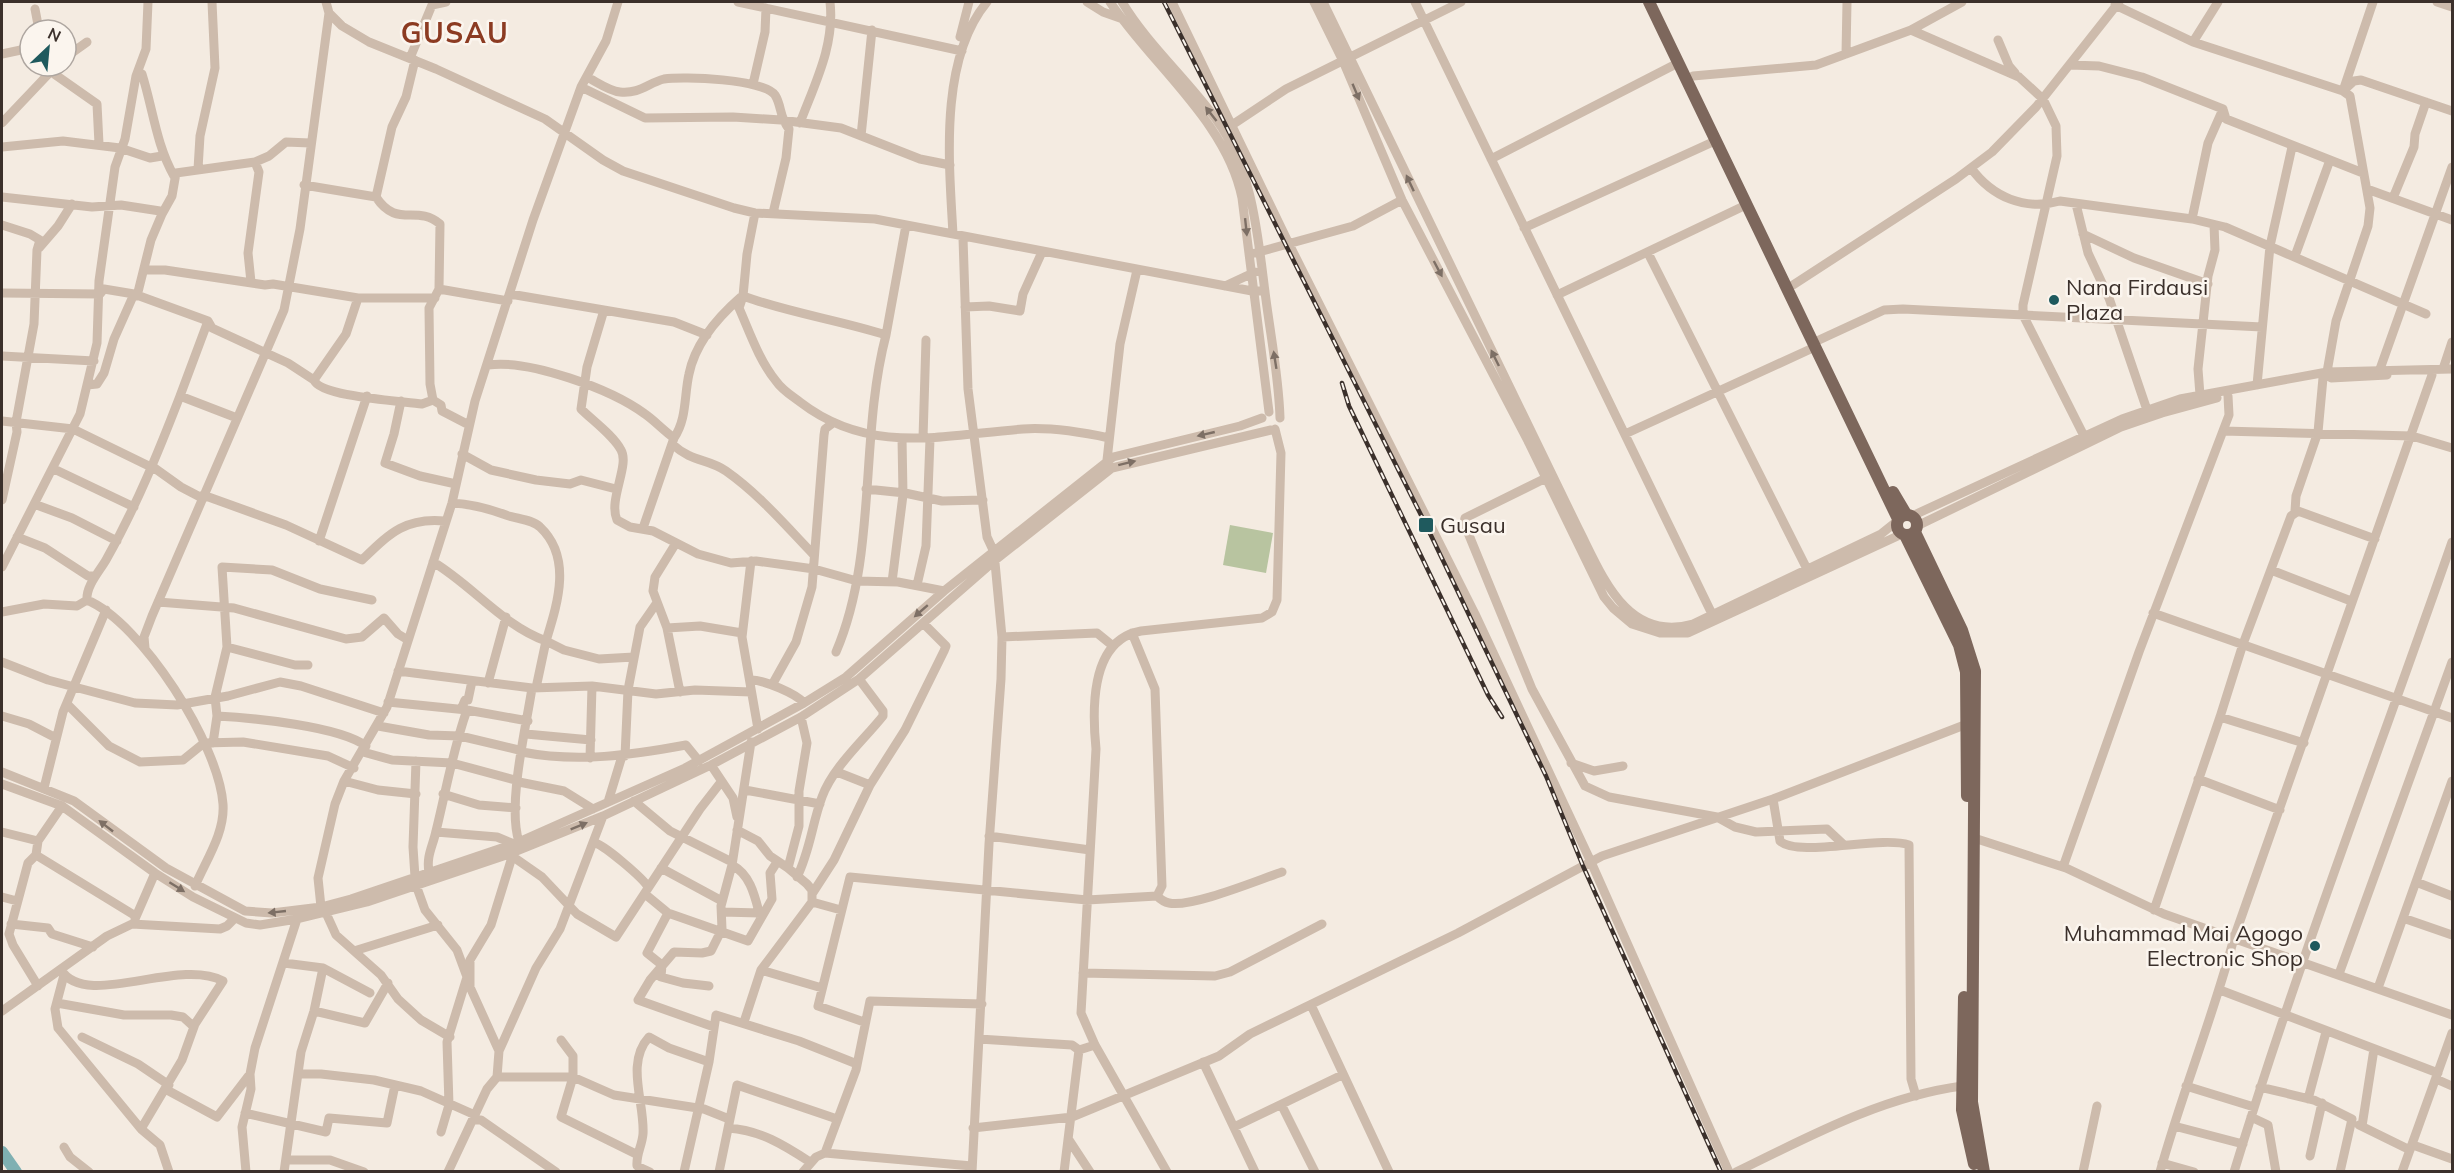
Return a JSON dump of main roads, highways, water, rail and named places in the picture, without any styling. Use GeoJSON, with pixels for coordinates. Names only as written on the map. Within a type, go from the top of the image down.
{"type":"FeatureCollection","features":[{"type":"Feature","properties":{"kind":"main road"},"geometry":{"type":"LineString","coordinates":[[1649,2],[1746,205],[1889,485],[1959,645],[1966,672],[1967,724],[1962,1086],[1966,1135],[1976,1172]]}},
{"type":"Feature","properties":{"kind":"main road"},"geometry":{"type":"LineString","coordinates":[[1657,2],[1793,285],[1817,343]]}},
{"type":"Feature","properties":{"kind":"main road"},"geometry":{"type":"LineString","coordinates":[[1906,525],[1962,630],[1976,671],[1972,1102],[1984,1172]]}},
{"type":"Feature","properties":{"kind":"waterway"},"geometry":{"type":"LineString","coordinates":[[2,1152],[16,1172]]}},
{"type":"Feature","properties":{"kind":"railway"},"geometry":{"type":"LineString","coordinates":[[1164,2],[1426,525],[1546,776],[1583,866],[1721,1172]]}},
{"type":"Feature","properties":{"kind":"railway"},"geometry":{"type":"LineString","coordinates":[[1342,383],[1349,406],[1488,695],[1502,717]]}},
{"type":"Feature","properties":{"kind":"place","name":"Nana Firdausi Plaza"},"geometry":{"type":"Point","coordinates":[2054,300]}},
{"type":"Feature","properties":{"kind":"place","name":"Gusau"},"geometry":{"type":"Point","coordinates":[1426,525]}},
{"type":"Feature","properties":{"kind":"place","name":"Muhammad Mai Agogo Electronic Shop"},"geometry":{"type":"Point","coordinates":[2315,946]}},
{"type":"Feature","properties":{"kind":"district","name":"GUSAU"},"geometry":{"type":"Point","coordinates":[455,33]}}]}
